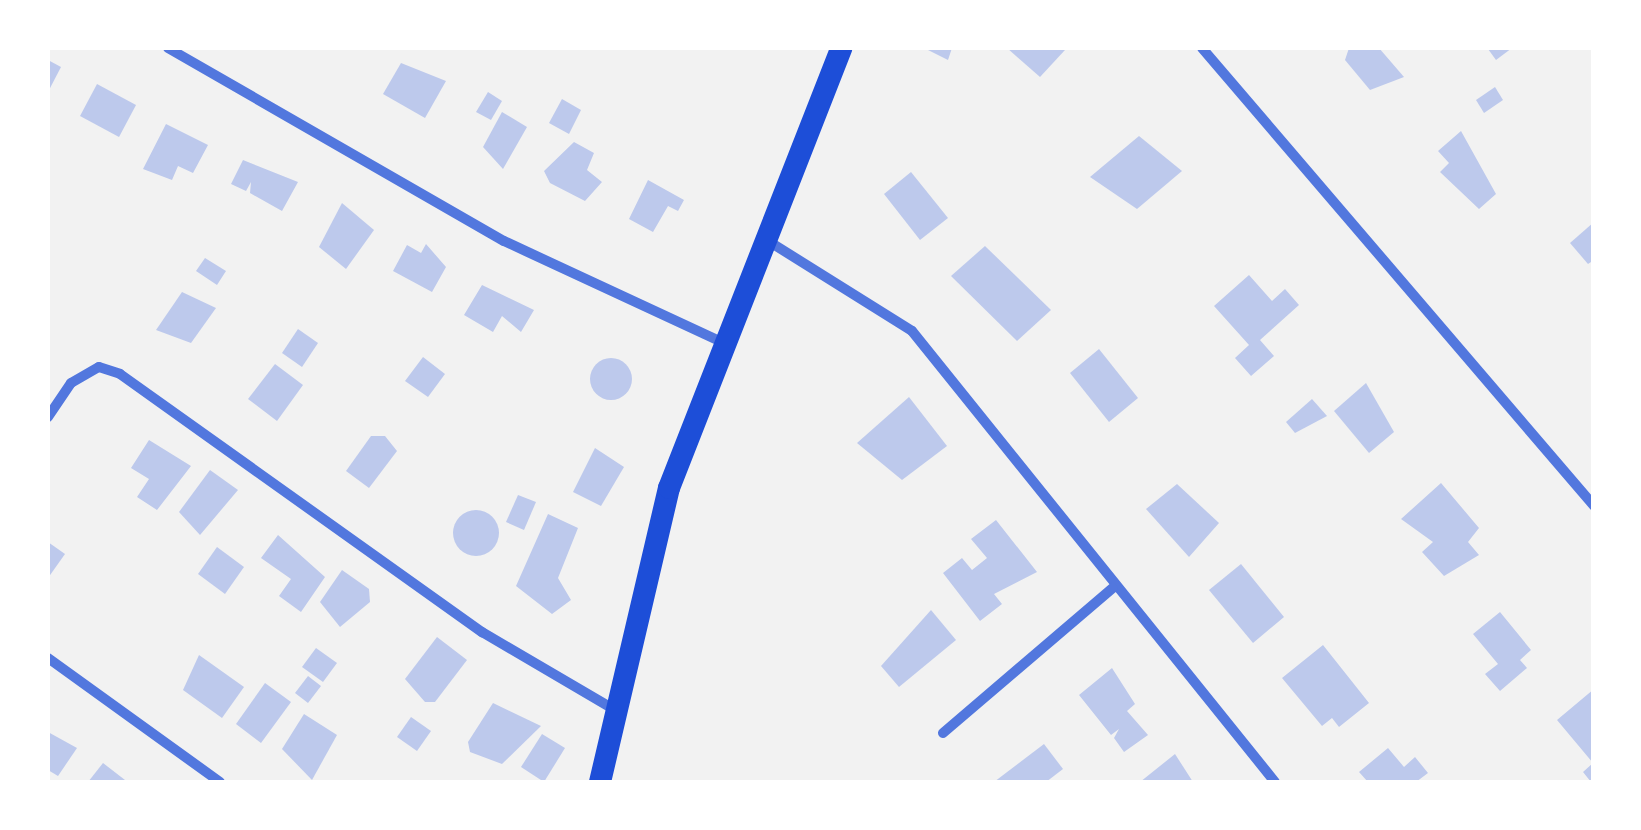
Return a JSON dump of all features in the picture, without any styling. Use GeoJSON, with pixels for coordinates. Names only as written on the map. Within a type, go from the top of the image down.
{"type":"FeatureCollection","features":[{"type":"Feature","properties":{"kind":"main road"},"geometry":{"type":"LineString","coordinates":[[600,782],[647,559],[722,342],[841,48]]}},
{"type":"Feature","properties":{"kind":"street"},"geometry":{"type":"LineString","coordinates":[[168,48],[504,241],[722,342]]}},
{"type":"Feature","properties":{"kind":"street"},"geometry":{"type":"LineString","coordinates":[[1202,48],[1594,506]]}},
{"type":"Feature","properties":{"kind":"street"},"geometry":{"type":"LineString","coordinates":[[763,238],[856,288],[912,331],[1113,588],[1274,782]]}},
{"type":"Feature","properties":{"kind":"street"},"geometry":{"type":"LineString","coordinates":[[48,417],[71,384],[99,367],[112,371],[482,632],[613,709]]}},
{"type":"Feature","properties":{"kind":"street"},"geometry":{"type":"LineString","coordinates":[[942,733],[1113,588]]}},
{"type":"Feature","properties":{"kind":"street"},"geometry":{"type":"LineString","coordinates":[[48,658],[220,782]]}},
{"type":"Feature","properties":{"kind":"building"},"geometry":{"type":"Polygon","coordinates":[[[924,48],[952,48],[948,60],[924,48]]]}},
{"type":"Feature","properties":{"kind":"building"},"geometry":{"type":"Polygon","coordinates":[[[1007,48],[1062,48],[1065,50],[1040,77],[1007,48]]]}},
{"type":"Feature","properties":{"kind":"building"},"geometry":{"type":"Polygon","coordinates":[[[1349,48],[1379,48],[1404,77],[1370,90],[1345,60],[1349,48]]]}},
{"type":"Feature","properties":{"kind":"building"},"geometry":{"type":"Polygon","coordinates":[[[1490,48],[1512,48],[1496,60],[1488,49],[1490,48]]]}},
{"type":"Feature","properties":{"kind":"building"},"geometry":{"type":"Polygon","coordinates":[[[48,60],[61,67],[48,92],[48,60]]]}},
{"type":"Feature","properties":{"kind":"building"},"geometry":{"type":"Polygon","coordinates":[[[401,63],[446,81],[425,118],[383,94],[401,63]]]}},
{"type":"Feature","properties":{"kind":"building"},"geometry":{"type":"Polygon","coordinates":[[[97,84],[136,105],[119,137],[80,116],[97,84]]]}},
{"type":"Feature","properties":{"kind":"building"},"geometry":{"type":"Polygon","coordinates":[[[1495,87],[1503,100],[1484,113],[1476,100],[1495,87]]]}},
{"type":"Feature","properties":{"kind":"building"},"geometry":{"type":"Polygon","coordinates":[[[488,92],[502,101],[491,120],[476,112],[488,92]]]}},
{"type":"Feature","properties":{"kind":"building"},"geometry":{"type":"Polygon","coordinates":[[[562,99],[581,110],[569,134],[549,123],[562,99]]]}},
{"type":"Feature","properties":{"kind":"building"},"geometry":{"type":"Polygon","coordinates":[[[502,112],[527,127],[503,169],[483,147],[502,112]]]}},
{"type":"Feature","properties":{"kind":"building"},"geometry":{"type":"Polygon","coordinates":[[[166,124],[208,145],[193,173],[178,166],[172,180],[143,169],[166,124]]]}},
{"type":"Feature","properties":{"kind":"building"},"geometry":{"type":"Polygon","coordinates":[[[1461,131],[1496,194],[1479,209],[1440,172],[1449,163],[1438,151],[1461,131]]]}},
{"type":"Feature","properties":{"kind":"building"},"geometry":{"type":"Polygon","coordinates":[[[1139,136],[1182,171],[1137,209],[1090,177],[1139,136]]]}},
{"type":"Feature","properties":{"kind":"building"},"geometry":{"type":"Polygon","coordinates":[[[574,142],[594,153],[587,170],[602,182],[585,201],[550,183],[544,171],[574,142]]]}},
{"type":"Feature","properties":{"kind":"building"},"geometry":{"type":"Polygon","coordinates":[[[243,160],[298,182],[282,211],[250,193],[251,182],[246,191],[231,184],[243,160]]]}},
{"type":"Feature","properties":{"kind":"building"},"geometry":{"type":"Polygon","coordinates":[[[911,172],[948,218],[920,240],[884,194],[911,172]]]}},
{"type":"Feature","properties":{"kind":"building"},"geometry":{"type":"Polygon","coordinates":[[[648,180],[684,200],[678,211],[668,206],[653,232],[629,219],[648,180]]]}},
{"type":"Feature","properties":{"kind":"building"},"geometry":{"type":"Polygon","coordinates":[[[342,203],[374,230],[346,269],[319,247],[342,203]]]}},
{"type":"Feature","properties":{"kind":"building"},"geometry":{"type":"Polygon","coordinates":[[[1594,222],[1594,260],[1588,264],[1570,243],[1594,222]]]}},
{"type":"Feature","properties":{"kind":"building"},"geometry":{"type":"Polygon","coordinates":[[[426,244],[446,267],[432,292],[393,271],[407,245],[421,253],[426,244]]]}},
{"type":"Feature","properties":{"kind":"building"},"geometry":{"type":"Polygon","coordinates":[[[985,246],[1051,310],[1017,341],[951,276],[985,246]]]}},
{"type":"Feature","properties":{"kind":"building"},"geometry":{"type":"Polygon","coordinates":[[[205,258],[226,271],[217,285],[196,271],[205,258]]]}},
{"type":"Feature","properties":{"kind":"building"},"geometry":{"type":"Polygon","coordinates":[[[1249,275],[1272,301],[1285,289],[1299,305],[1260,340],[1274,356],[1251,376],[1235,358],[1249,345],[1214,306],[1249,275]]]}},
{"type":"Feature","properties":{"kind":"building"},"geometry":{"type":"Polygon","coordinates":[[[482,285],[534,310],[521,332],[502,316],[493,332],[464,315],[482,285]]]}},
{"type":"Feature","properties":{"kind":"building"},"geometry":{"type":"Polygon","coordinates":[[[182,292],[216,308],[191,343],[156,330],[182,292]]]}},
{"type":"Feature","properties":{"kind":"building"},"geometry":{"type":"Polygon","coordinates":[[[298,329],[318,343],[302,367],[282,353],[298,329]]]}},
{"type":"Feature","properties":{"kind":"building"},"geometry":{"type":"Polygon","coordinates":[[[1099,349],[1138,398],[1109,422],[1070,373],[1099,349]]]}},
{"type":"Feature","properties":{"kind":"building"},"geometry":{"type":"Polygon","coordinates":[[[423,357],[445,374],[428,397],[405,381],[423,357]]]}},
{"type":"Feature","properties":{"kind":"building"},"geometry":{"type":"Polygon","coordinates":[[[611,358],[626,364],[632,379],[626,394],[611,400],[596,394],[590,379],[596,364],[611,358]]]}},
{"type":"Feature","properties":{"kind":"building"},"geometry":{"type":"Polygon","coordinates":[[[275,364],[303,385],[277,421],[248,399],[275,364]]]}},
{"type":"Feature","properties":{"kind":"building"},"geometry":{"type":"Polygon","coordinates":[[[1366,383],[1394,432],[1369,453],[1334,411],[1366,383]]]}},
{"type":"Feature","properties":{"kind":"building"},"geometry":{"type":"Polygon","coordinates":[[[909,397],[947,446],[902,480],[857,443],[909,397]]]}},
{"type":"Feature","properties":{"kind":"building"},"geometry":{"type":"Polygon","coordinates":[[[1312,399],[1327,416],[1295,433],[1286,422],[1312,399]]]}},
{"type":"Feature","properties":{"kind":"building"},"geometry":{"type":"Polygon","coordinates":[[[371,436],[385,436],[397,451],[369,488],[346,471],[371,436]]]}},
{"type":"Feature","properties":{"kind":"building"},"geometry":{"type":"Polygon","coordinates":[[[149,440],[191,466],[157,510],[137,497],[149,479],[131,468],[149,440]]]}},
{"type":"Feature","properties":{"kind":"building"},"geometry":{"type":"Polygon","coordinates":[[[595,448],[624,467],[601,506],[573,492],[595,448]]]}},
{"type":"Feature","properties":{"kind":"building"},"geometry":{"type":"Polygon","coordinates":[[[210,470],[238,490],[200,535],[179,512],[210,470]]]}},
{"type":"Feature","properties":{"kind":"building"},"geometry":{"type":"Polygon","coordinates":[[[1441,483],[1479,528],[1468,542],[1479,555],[1444,576],[1422,552],[1433,542],[1401,519],[1441,483]]]}},
{"type":"Feature","properties":{"kind":"building"},"geometry":{"type":"Polygon","coordinates":[[[1177,484],[1219,523],[1189,557],[1146,509],[1177,484]]]}},
{"type":"Feature","properties":{"kind":"building"},"geometry":{"type":"Polygon","coordinates":[[[518,495],[536,502],[524,530],[506,522],[518,495]]]}},
{"type":"Feature","properties":{"kind":"building"},"geometry":{"type":"Polygon","coordinates":[[[476,510],[493,516],[499,533],[493,550],[476,556],[459,550],[453,533],[459,516],[476,510]]]}},
{"type":"Feature","properties":{"kind":"building"},"geometry":{"type":"Polygon","coordinates":[[[548,514],[578,528],[558,578],[571,600],[552,614],[516,586],[548,514]]]}},
{"type":"Feature","properties":{"kind":"building"},"geometry":{"type":"Polygon","coordinates":[[[996,520],[1037,572],[994,594],[1002,604],[980,621],[943,573],[962,558],[972,570],[987,558],[971,539],[996,520]]]}},
{"type":"Feature","properties":{"kind":"building"},"geometry":{"type":"Polygon","coordinates":[[[278,535],[325,577],[301,612],[279,596],[291,579],[261,558],[278,535]]]}},
{"type":"Feature","properties":{"kind":"building"},"geometry":{"type":"Polygon","coordinates":[[[48,542],[65,554],[48,578],[48,542]]]}},
{"type":"Feature","properties":{"kind":"building"},"geometry":{"type":"Polygon","coordinates":[[[217,547],[244,567],[225,594],[198,574],[217,547]]]}},
{"type":"Feature","properties":{"kind":"building"},"geometry":{"type":"Polygon","coordinates":[[[1241,564],[1284,617],[1253,643],[1209,590],[1241,564]]]}},
{"type":"Feature","properties":{"kind":"building"},"geometry":{"type":"Polygon","coordinates":[[[342,570],[369,589],[370,602],[340,627],[320,602],[342,570]]]}},
{"type":"Feature","properties":{"kind":"building"},"geometry":{"type":"Polygon","coordinates":[[[931,610],[956,640],[899,687],[881,666],[931,610]]]}},
{"type":"Feature","properties":{"kind":"building"},"geometry":{"type":"Polygon","coordinates":[[[1500,612],[1531,650],[1520,660],[1527,668],[1500,691],[1485,674],[1498,664],[1473,634],[1500,612]]]}},
{"type":"Feature","properties":{"kind":"building"},"geometry":{"type":"Polygon","coordinates":[[[437,637],[467,660],[435,702],[425,702],[405,679],[437,637]]]}},
{"type":"Feature","properties":{"kind":"building"},"geometry":{"type":"Polygon","coordinates":[[[1323,645],[1369,703],[1339,727],[1332,718],[1322,726],[1282,678],[1323,645]]]}},
{"type":"Feature","properties":{"kind":"building"},"geometry":{"type":"Polygon","coordinates":[[[316,648],[337,663],[323,682],[302,667],[316,648]]]}},
{"type":"Feature","properties":{"kind":"building"},"geometry":{"type":"Polygon","coordinates":[[[199,655],[244,687],[222,718],[183,690],[199,655]]]}},
{"type":"Feature","properties":{"kind":"building"},"geometry":{"type":"Polygon","coordinates":[[[1112,668],[1135,704],[1127,711],[1148,735],[1124,752],[1114,738],[1119,729],[1111,735],[1079,695],[1112,668]]]}},
{"type":"Feature","properties":{"kind":"building"},"geometry":{"type":"Polygon","coordinates":[[[308,676],[321,686],[308,703],[295,693],[308,676]]]}},
{"type":"Feature","properties":{"kind":"building"},"geometry":{"type":"Polygon","coordinates":[[[265,683],[291,702],[261,743],[236,724],[265,683]]]}},
{"type":"Feature","properties":{"kind":"building"},"geometry":{"type":"Polygon","coordinates":[[[1594,689],[1594,782],[1591,782],[1583,772],[1593,763],[1557,720],[1594,689]]]}},
{"type":"Feature","properties":{"kind":"building"},"geometry":{"type":"Polygon","coordinates":[[[493,703],[541,726],[502,764],[470,752],[468,742],[493,703]]]}},
{"type":"Feature","properties":{"kind":"building"},"geometry":{"type":"Polygon","coordinates":[[[304,714],[337,735],[312,780],[282,749],[304,714]]]}},
{"type":"Feature","properties":{"kind":"building"},"geometry":{"type":"Polygon","coordinates":[[[411,717],[431,731],[417,751],[397,737],[411,717]]]}},
{"type":"Feature","properties":{"kind":"building"},"geometry":{"type":"Polygon","coordinates":[[[48,732],[77,748],[58,776],[48,770],[48,732]]]}},
{"type":"Feature","properties":{"kind":"building"},"geometry":{"type":"Polygon","coordinates":[[[542,734],[565,748],[544,782],[521,767],[542,734]]]}},
{"type":"Feature","properties":{"kind":"building"},"geometry":{"type":"Polygon","coordinates":[[[1044,744],[1063,769],[1046,782],[994,782],[1044,744]]]}},
{"type":"Feature","properties":{"kind":"building"},"geometry":{"type":"Polygon","coordinates":[[[1388,748],[1404,767],[1415,757],[1428,773],[1416,782],[1368,782],[1359,772],[1388,748]]]}},
{"type":"Feature","properties":{"kind":"building"},"geometry":{"type":"Polygon","coordinates":[[[1175,754],[1193,782],[1140,782],[1175,754]]]}},
{"type":"Feature","properties":{"kind":"building"},"geometry":{"type":"Polygon","coordinates":[[[103,763],[125,780],[88,782],[103,763]]]}}]}
